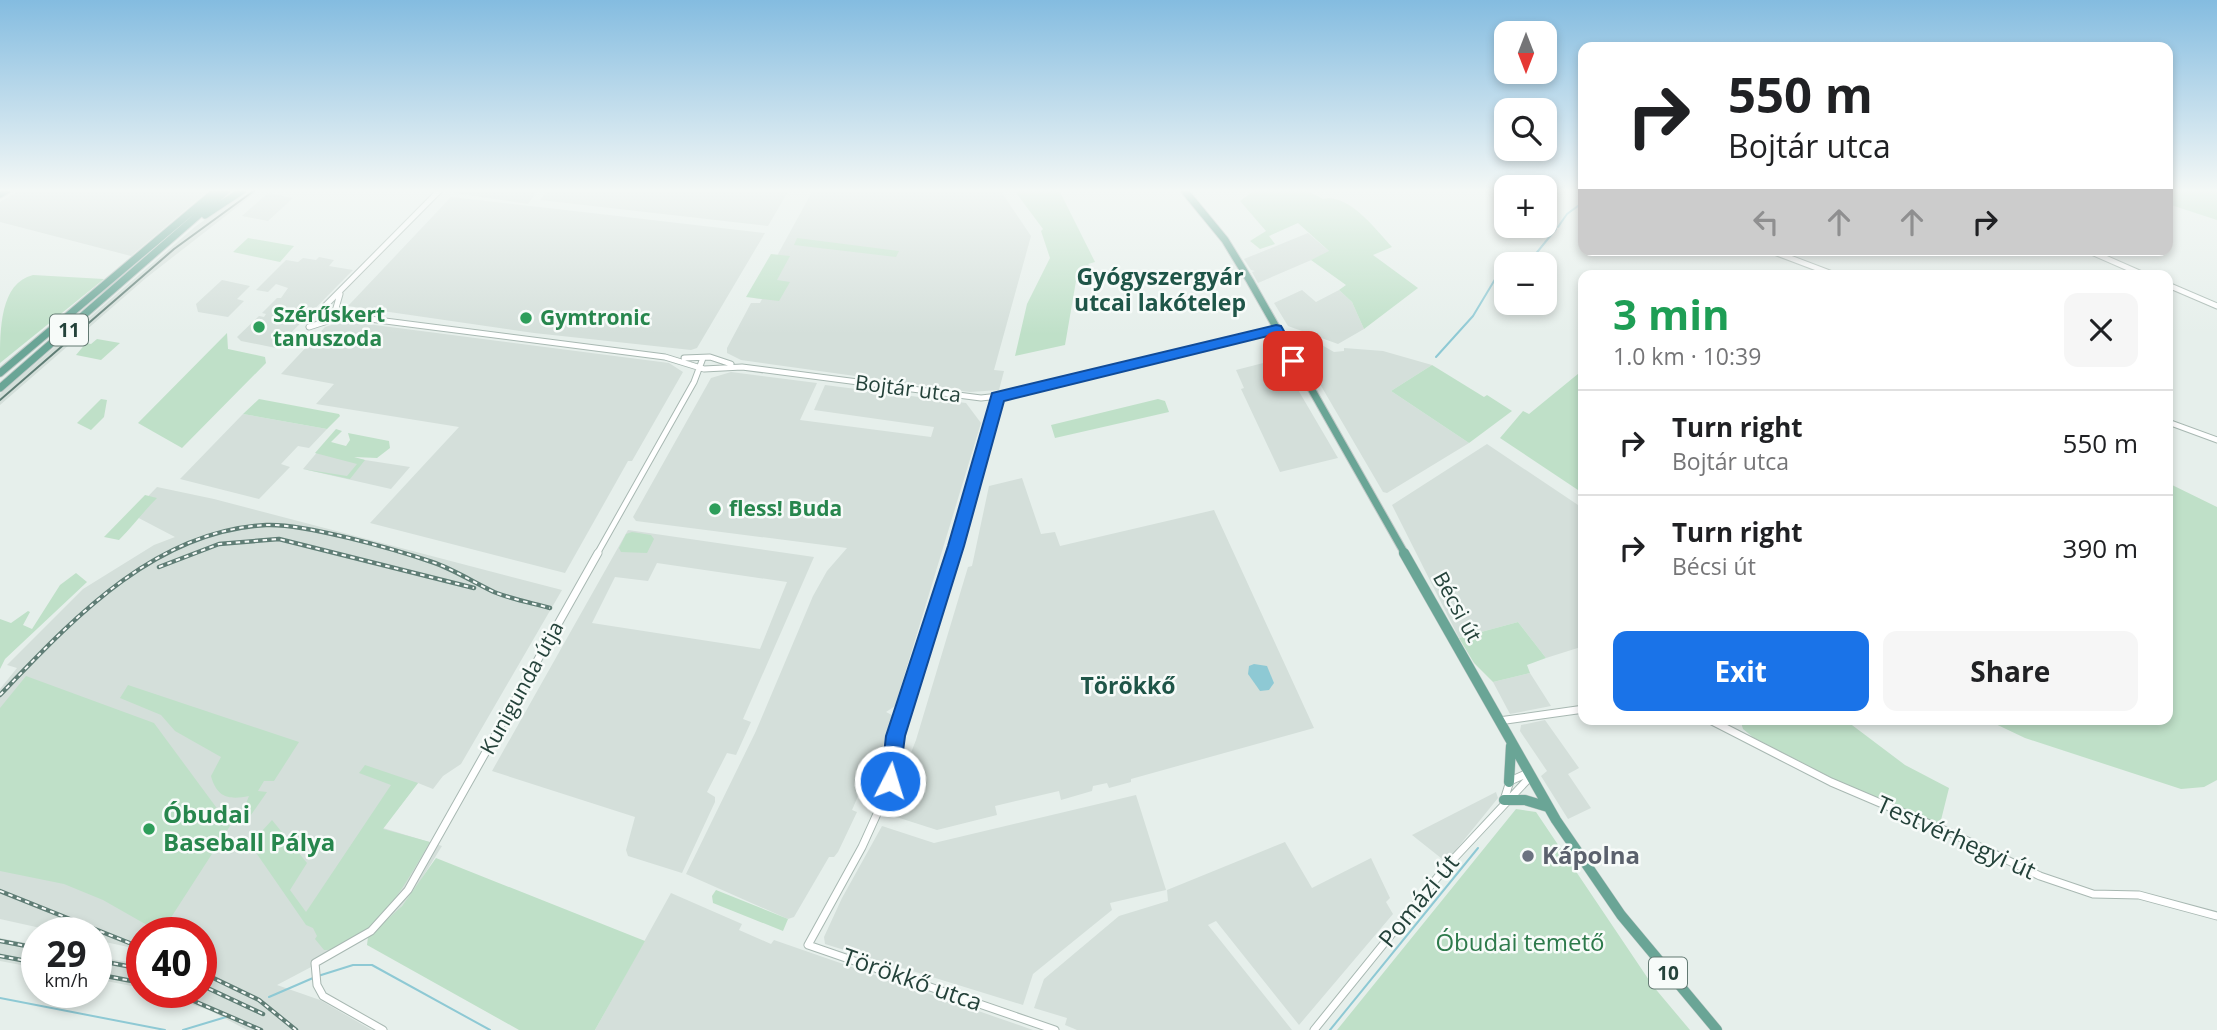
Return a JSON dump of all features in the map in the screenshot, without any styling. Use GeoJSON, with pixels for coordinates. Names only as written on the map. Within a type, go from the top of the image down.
{"type":"FeatureCollection","features":[{"type":"Feature","properties":{"kind":"main road","name":"11"},"geometry":{"type":"LineString","coordinates":[[0,373],[160,238]]}},
{"type":"Feature","properties":{"kind":"main road","name":"11"},"geometry":{"type":"LineString","coordinates":[[0,388],[174,238]]}},
{"type":"Feature","properties":{"kind":"main road","name":"Bécsi út"},"geometry":{"type":"LineString","coordinates":[[1222,238],[1548,807],[1621,915],[1717,1030]]}},
{"type":"Feature","properties":{"kind":"main road"},"geometry":{"type":"LineString","coordinates":[[1511,743],[1513,785]]}},
{"type":"Feature","properties":{"kind":"main road"},"geometry":{"type":"LineString","coordinates":[[1504,800],[1525,800],[1548,807]]}},
{"type":"Feature","properties":{"kind":"street"},"geometry":{"type":"LineString","coordinates":[[323,313],[324,307],[393,238]]}},
{"type":"Feature","properties":{"kind":"street"},"geometry":{"type":"LineString","coordinates":[[1785,256],[1822,270]]}},
{"type":"Feature","properties":{"kind":"street"},"geometry":{"type":"LineString","coordinates":[[2101,256],[2133,270]]}},
{"type":"Feature","properties":{"kind":"street"},"geometry":{"type":"LineString","coordinates":[[2173,287],[2217,306]]}},
{"type":"Feature","properties":{"kind":"street"},"geometry":{"type":"LineString","coordinates":[[342,290],[338,298],[309,327],[348,316]]}},
{"type":"Feature","properties":{"kind":"street"},"geometry":{"type":"LineString","coordinates":[[338,298],[337,309],[348,316]]}},
{"type":"Feature","properties":{"kind":"street"},"geometry":{"type":"LineString","coordinates":[[323,313],[665,357],[703,358]]}},
{"type":"Feature","properties":{"kind":"street","name":"Bojtár utca"},"geometry":{"type":"LineString","coordinates":[[703,358],[742,367],[961,396],[998,397],[1276,329]]}},
{"type":"Feature","properties":{"kind":"street"},"geometry":{"type":"LineString","coordinates":[[665,357],[698,365]]}},
{"type":"Feature","properties":{"kind":"street","name":"Kunigunda útja"},"geometry":{"type":"LineString","coordinates":[[383,1030],[325,997],[317,985],[315,967],[372,932],[408,890],[694,382],[698,365],[703,358]]}},
{"type":"Feature","properties":{"kind":"street","name":"Kunigunda útja"},"geometry":{"type":"LineString","coordinates":[[694,382],[711,368],[715,359]]}},
{"type":"Feature","properties":{"kind":"street","name":"Bojtár utca"},"geometry":{"type":"LineString","coordinates":[[698,365],[711,368],[742,367]]}},
{"type":"Feature","properties":{"kind":"street","name":"Törökkő utca"},"geometry":{"type":"LineString","coordinates":[[998,397],[956,546],[895,736],[886,794],[862,847],[808,945],[1055,1030]]}},
{"type":"Feature","properties":{"kind":"street"},"geometry":{"type":"LineString","coordinates":[[2173,424],[2217,440]]}},
{"type":"Feature","properties":{"kind":"street"},"geometry":{"type":"LineString","coordinates":[[1499,721],[1578,710]]}},
{"type":"Feature","properties":{"kind":"street","name":"Testvérhegyi út"},"geometry":{"type":"LineString","coordinates":[[1720,725],[1831,782],[1953,834],[2040,876],[2093,894],[2139,895],[2217,916]]}},
{"type":"Feature","properties":{"kind":"street","name":"Pomázi út"},"geometry":{"type":"LineString","coordinates":[[1314,1030],[1504,800],[1513,785],[1529,775]]}},
{"type":"Feature","properties":{"kind":"street"},"geometry":{"type":"LineString","coordinates":[[1513,785],[1525,800]]}},
{"type":"Feature","properties":{"kind":"shaded area"},"geometry":{"type":"Polygon","coordinates":[[[62,238],[152,238],[131,256],[62,238]]]}},
{"type":"Feature","properties":{"kind":"shaded area"},"geometry":{"type":"Polygon","coordinates":[[[182,238],[197,238],[146,278],[0,405],[0,394],[182,238]]]}},
{"type":"Feature","properties":{"kind":"shaded area"},"geometry":{"type":"Polygon","coordinates":[[[412,238],[762,238],[697,348],[691,350],[534,333],[348,306],[412,238]]]}},
{"type":"Feature","properties":{"kind":"shaded area"},"geometry":{"type":"Polygon","coordinates":[[[787,238],[1030,238],[994,370],[1004,371],[999,390],[970,392],[741,360],[727,353],[727,348],[751,303],[760,303],[762,299],[754,298],[787,238]]]}},
{"type":"Feature","properties":{"kind":"shaded area"},"geometry":{"type":"Polygon","coordinates":[[[1296,238],[1314,238],[1330,252],[1258,283],[1252,272],[1255,271],[1251,270],[1244,259],[1296,238]]]}},
{"type":"Feature","properties":{"kind":"shaded area"},"geometry":{"type":"Polygon","coordinates":[[[319,257],[334,260],[329,266],[353,270],[276,348],[241,341],[237,337],[259,316],[264,317],[266,314],[262,313],[277,298],[281,298],[288,288],[276,284],[268,292],[256,290],[286,260],[298,262],[303,258],[316,260],[319,257]]]}},
{"type":"Feature","properties":{"kind":"shaded area"},"geometry":{"type":"Polygon","coordinates":[[[222,280],[250,286],[237,299],[244,301],[228,317],[198,312],[196,304],[222,280]]]}},
{"type":"Feature","properties":{"kind":"shaded area"},"geometry":{"type":"Polygon","coordinates":[[[1302,290],[1316,302],[1339,290],[1352,302],[1364,329],[1338,344],[1288,326],[1274,303],[1302,290]]]}},
{"type":"Feature","properties":{"kind":"shaded area"},"geometry":{"type":"Polygon","coordinates":[[[344,321],[669,363],[683,372],[632,461],[628,461],[565,573],[370,523],[459,427],[316,404],[334,384],[281,374],[325,327],[344,321]]]}},
{"type":"Feature","properties":{"kind":"shaded area"},"geometry":{"type":"Polygon","coordinates":[[[1301,341],[1320,344],[1334,352],[1344,351],[1344,348],[1383,351],[1432,365],[1391,391],[1469,443],[1387,493],[1383,492],[1296,343],[1301,341]]]}},
{"type":"Feature","properties":{"kind":"shaded area"},"geometry":{"type":"Polygon","coordinates":[[[1279,359],[1338,458],[1280,472],[1241,389],[1244,388],[1236,370],[1279,359]]]}},
{"type":"Feature","properties":{"kind":"shaded area"},"geometry":{"type":"Polygon","coordinates":[[[731,372],[817,383],[800,420],[931,437],[934,427],[814,410],[825,385],[966,403],[981,423],[895,706],[886,712],[892,715],[879,760],[872,764],[852,810],[857,812],[838,852],[834,857],[829,857],[794,917],[788,919],[686,874],[756,731],[813,596],[827,571],[847,548],[636,521],[633,517],[711,378],[731,372]]]}},
{"type":"Feature","properties":{"kind":"shaded area"},"geometry":{"type":"Polygon","coordinates":[[[243,414],[327,429],[309,448],[298,446],[281,464],[290,467],[259,499],[180,479],[243,414]]]}},
{"type":"Feature","properties":{"kind":"shaded area"},"geometry":{"type":"Polygon","coordinates":[[[1487,444],[1578,505],[1578,648],[1546,658],[1518,622],[1459,638],[1392,505],[1487,444]]]}},
{"type":"Feature","properties":{"kind":"shaded area"},"geometry":{"type":"Polygon","coordinates":[[[319,450],[410,467],[391,489],[303,469],[319,450]]]}},
{"type":"Feature","properties":{"kind":"shaded area"},"geometry":{"type":"Polygon","coordinates":[[[1022,478],[1041,534],[1055,532],[1060,546],[1214,510],[1314,728],[1131,779],[1131,782],[1109,788],[1107,783],[1093,786],[1092,791],[1061,800],[1059,791],[995,806],[997,815],[937,830],[887,814],[916,740],[968,567],[972,566],[989,486],[1022,478]]]}},
{"type":"Feature","properties":{"kind":"shaded area"},"geometry":{"type":"Polygon","coordinates":[[[157,487],[214,499],[562,590],[461,764],[443,776],[433,789],[418,783],[383,828],[442,846],[416,888],[393,917],[368,937],[277,985],[320,1000],[372,1030],[247,1030],[202,1008],[217,1008],[217,917],[126,917],[126,947],[112,943],[112,917],[21,917],[21,924],[0,919],[0,689],[17,668],[7,665],[83,589],[154,545],[175,537],[131,514],[157,487]]]}},
{"type":"Feature","properties":{"kind":"shaded area"},"geometry":{"type":"Polygon","coordinates":[[[628,530],[814,557],[743,719],[751,722],[736,755],[727,753],[707,792],[715,797],[715,802],[682,873],[628,856],[626,850],[635,817],[492,771],[628,530]],[[657,563],[648,581],[615,577],[592,623],[760,649],[787,582],[657,563]]]}},
{"type":"Feature","properties":{"kind":"shaded area"},"geometry":{"type":"Polygon","coordinates":[[[1530,673],[1551,706],[1510,714],[1493,682],[1530,673]]]}},
{"type":"Feature","properties":{"kind":"shaded area"},"geometry":{"type":"Polygon","coordinates":[[[1545,720],[1579,768],[1568,774],[1591,808],[1568,819],[1541,776],[1547,771],[1520,731],[1521,725],[1545,720]]]}},
{"type":"Feature","properties":{"kind":"shaded area"},"geometry":{"type":"Polygon","coordinates":[[[1496,792],[1498,798],[1446,862],[1412,835],[1496,792]]]}},
{"type":"Feature","properties":{"kind":"shaded area"},"geometry":{"type":"Polygon","coordinates":[[[1136,795],[1166,890],[1110,903],[1112,910],[1033,974],[1023,1005],[825,944],[824,937],[842,898],[882,826],[934,843],[1136,795]]]}},
{"type":"Feature","properties":{"kind":"shaded area"},"geometry":{"type":"Polygon","coordinates":[[[1285,842],[1312,888],[1371,858],[1390,898],[1386,902],[1393,914],[1299,1025],[1216,921],[1208,925],[1292,1030],[1077,1030],[1065,1025],[1067,1018],[1034,1008],[1044,979],[1119,916],[1168,901],[1167,890],[1285,842]]]}},
{"type":"Feature","properties":{"kind":"shaded area"},"geometry":{"type":"Polygon","coordinates":[[[671,893],[742,924],[739,930],[771,944],[774,940],[1033,1030],[595,1030],[671,893]]]}},
{"type":"Feature","properties":{"kind":"shaded area"},"geometry":{"type":"Polygon","coordinates":[[[0,938],[21,942],[21,965],[0,961],[0,938]]]}},
{"type":"Feature","properties":{"kind":"shaded area"},"geometry":{"type":"Polygon","coordinates":[[[112,959],[126,962],[126,985],[112,982],[112,959]]]}},
{"type":"Feature","properties":{"kind":"green space"},"geometry":{"type":"Polygon","coordinates":[[[248,238],[294,246],[280,262],[233,252],[248,238]]]}},
{"type":"Feature","properties":{"kind":"green space"},"geometry":{"type":"Polygon","coordinates":[[[798,238],[899,251],[896,257],[794,245],[798,238]]]}},
{"type":"Feature","properties":{"kind":"green space"},"geometry":{"type":"Polygon","coordinates":[[[1043,238],[1083,238],[1095,262],[1088,264],[1100,276],[1076,281],[1065,345],[1015,356],[1027,304],[1050,258],[1043,238]]]}},
{"type":"Feature","properties":{"kind":"green space"},"geometry":{"type":"Polygon","coordinates":[[[1255,238],[1271,238],[1275,244],[1260,249],[1250,241],[1255,238]]]}},
{"type":"Feature","properties":{"kind":"green space"},"geometry":{"type":"Polygon","coordinates":[[[1315,238],[1384,238],[1392,247],[1373,255],[1418,288],[1364,329],[1352,302],[1339,290],[1346,285],[1311,260],[1329,251],[1315,238]]]}},
{"type":"Feature","properties":{"kind":"green space"},"geometry":{"type":"Polygon","coordinates":[[[771,254],[790,256],[777,280],[790,282],[779,301],[746,297],[771,254]]]}},
{"type":"Feature","properties":{"kind":"green space"},"geometry":{"type":"Polygon","coordinates":[[[33,275],[104,279],[0,363],[2,322],[8,297],[14,287],[33,275]]]}},
{"type":"Feature","properties":{"kind":"green space"},"geometry":{"type":"Polygon","coordinates":[[[227,333],[228,349],[265,357],[266,363],[182,448],[138,423],[227,333]]]}},
{"type":"Feature","properties":{"kind":"green space"},"geometry":{"type":"Polygon","coordinates":[[[97,339],[120,343],[101,360],[76,355],[86,343],[91,344],[97,339]]]}},
{"type":"Feature","properties":{"kind":"green space"},"geometry":{"type":"Polygon","coordinates":[[[1432,365],[1512,411],[1469,443],[1391,391],[1432,365]]]}},
{"type":"Feature","properties":{"kind":"green space"},"geometry":{"type":"Polygon","coordinates":[[[1578,374],[1578,490],[1500,438],[1523,411],[1529,414],[1578,374]]]}},
{"type":"Feature","properties":{"kind":"green space"},"geometry":{"type":"Polygon","coordinates":[[[101,399],[107,400],[104,417],[91,430],[77,423],[101,399]]]}},
{"type":"Feature","properties":{"kind":"green space"},"geometry":{"type":"Polygon","coordinates":[[[259,399],[340,416],[327,429],[243,414],[259,399]]]}},
{"type":"Feature","properties":{"kind":"green space"},"geometry":{"type":"Polygon","coordinates":[[[1158,399],[1165,401],[1169,412],[1055,438],[1051,425],[1158,399]]]}},
{"type":"Feature","properties":{"kind":"green space"},"geometry":{"type":"Polygon","coordinates":[[[336,429],[342,431],[331,442],[346,446],[350,440],[348,433],[389,441],[390,448],[377,458],[354,457],[365,460],[350,479],[303,469],[347,476],[357,464],[315,453],[336,429]]]}},
{"type":"Feature","properties":{"kind":"green space"},"geometry":{"type":"Polygon","coordinates":[[[2173,485],[2217,507],[2217,780],[2204,787],[2181,789],[2025,738],[1998,725],[2173,725],[2173,485]]]}},
{"type":"Feature","properties":{"kind":"green space"},"geometry":{"type":"Polygon","coordinates":[[[145,495],[157,498],[119,540],[104,537],[145,495]]]}},
{"type":"Feature","properties":{"kind":"green space"},"geometry":{"type":"Polygon","coordinates":[[[632,532],[651,535],[654,539],[647,553],[621,552],[619,548],[626,534],[632,532]]]}},
{"type":"Feature","properties":{"kind":"green space"},"geometry":{"type":"Polygon","coordinates":[[[76,573],[87,582],[5,659],[0,669],[0,619],[11,623],[28,611],[30,612],[23,625],[32,629],[60,585],[76,573]]]}},
{"type":"Feature","properties":{"kind":"green space"},"geometry":{"type":"Polygon","coordinates":[[[1518,622],[1546,658],[1527,665],[1530,673],[1493,682],[1474,663],[1459,638],[1518,622]]]}},
{"type":"Feature","properties":{"kind":"green space"},"geometry":{"type":"Polygon","coordinates":[[[26,676],[154,723],[230,826],[171,917],[133,917],[103,900],[64,884],[0,871],[0,708],[26,676]]]}},
{"type":"Feature","properties":{"kind":"green space"},"geometry":{"type":"Polygon","coordinates":[[[128,685],[299,742],[274,781],[264,781],[258,791],[267,792],[244,825],[238,823],[249,796],[225,796],[217,789],[211,776],[221,757],[175,731],[161,715],[120,698],[128,685]]]}},
{"type":"Feature","properties":{"kind":"green space"},"geometry":{"type":"Polygon","coordinates":[[[1742,725],[1852,725],[1905,765],[1949,788],[1940,824],[1867,796],[1754,738],[1742,725]]]}},
{"type":"Feature","properties":{"kind":"green space"},"geometry":{"type":"Polygon","coordinates":[[[365,765],[418,783],[383,829],[430,842],[400,892],[372,926],[357,939],[341,947],[324,950],[315,939],[317,936],[313,928],[306,925],[250,844],[272,820],[307,863],[290,890],[306,912],[391,785],[359,773],[365,765]]]}},
{"type":"Feature","properties":{"kind":"green space","name":"Óbudai temető"},"geometry":{"type":"Polygon","coordinates":[[[1516,809],[1536,812],[1653,986],[1690,1030],[1337,1030],[1516,809]]]}},
{"type":"Feature","properties":{"kind":"green space"},"geometry":{"type":"Polygon","coordinates":[[[436,858],[645,941],[595,1030],[519,1030],[367,945],[368,937],[402,906],[436,858]]]}},
{"type":"Feature","properties":{"kind":"green space"},"geometry":{"type":"Polygon","coordinates":[[[716,890],[788,919],[783,931],[713,903],[712,896],[716,890]]]}},
{"type":"Feature","properties":{"kind":"water"},"geometry":{"type":"Polygon","coordinates":[[[1249,666],[1267,666],[1274,683],[1269,690],[1260,691],[1248,674],[1249,666]]]}},
{"type":"Feature","properties":{"kind":"waterway"},"geometry":{"type":"LineString","coordinates":[[1537,252],[1549,238]]}},
{"type":"Feature","properties":{"kind":"waterway"},"geometry":{"type":"LineString","coordinates":[[1436,357],[1473,316],[1494,281]]}},
{"type":"Feature","properties":{"kind":"waterway"},"geometry":{"type":"LineString","coordinates":[[1330,1030],[1478,848]]}},
{"type":"Feature","properties":{"kind":"waterway"},"geometry":{"type":"LineString","coordinates":[[318,976],[353,965],[372,965],[490,1030]]}},
{"type":"Feature","properties":{"kind":"waterway"},"geometry":{"type":"LineString","coordinates":[[269,997],[313,978]]}},
{"type":"Feature","properties":{"kind":"waterway"},"geometry":{"type":"LineString","coordinates":[[0,998],[165,1030]]}},
{"type":"Feature","properties":{"kind":"waterway"},"geometry":{"type":"LineString","coordinates":[[183,1030],[226,1017]]}},
{"type":"Feature","properties":{"kind":"tram line"},"geometry":{"type":"LineString","coordinates":[[0,400],[189,238]]}},
{"type":"Feature","properties":{"kind":"railway"},"geometry":{"type":"LineString","coordinates":[[0,695],[57,637],[118,584],[152,561],[187,543],[225,531],[282,525],[349,538],[432,562],[494,592],[550,608]]}},
{"type":"Feature","properties":{"kind":"railway"},"geometry":{"type":"LineString","coordinates":[[159,567],[219,544],[279,539],[474,588]]}},
{"type":"Feature","properties":{"kind":"railway"},"geometry":{"type":"LineString","coordinates":[[0,891],[126,942]]}},
{"type":"Feature","properties":{"kind":"railway"},"geometry":{"type":"LineString","coordinates":[[0,941],[21,945]]}},
{"type":"Feature","properties":{"kind":"railway"},"geometry":{"type":"LineString","coordinates":[[0,956],[21,960]]}},
{"type":"Feature","properties":{"kind":"railway"},"geometry":{"type":"LineString","coordinates":[[112,963],[126,966]]}},
{"type":"Feature","properties":{"kind":"railway"},"geometry":{"type":"LineString","coordinates":[[112,977],[126,980]]}},
{"type":"Feature","properties":{"kind":"railway"},"geometry":{"type":"LineString","coordinates":[[217,980],[259,1000],[296,1030]]}},
{"type":"Feature","properties":{"kind":"railway"},"geometry":{"type":"LineString","coordinates":[[217,992],[263,1014]]}},
{"type":"Feature","properties":{"kind":"railway"},"geometry":{"type":"LineString","coordinates":[[210,1008],[261,1030]]}},
{"type":"Feature","properties":{"kind":"place","name":"Gymtronic"},"geometry":{"type":"Point","coordinates":[526,318]}},
{"type":"Feature","properties":{"kind":"place","name":"Szérűskert tanuszoda"},"geometry":{"type":"Point","coordinates":[259,327]}},
{"type":"Feature","properties":{"kind":"place","name":"fless! Buda"},"geometry":{"type":"Point","coordinates":[715,509]}},
{"type":"Feature","properties":{"kind":"place","name":"Óbudai Baseball Pálya"},"geometry":{"type":"Point","coordinates":[149,829]}},
{"type":"Feature","properties":{"kind":"place","name":"Kápolna"},"geometry":{"type":"Point","coordinates":[1528,856]}},
{"type":"Feature","properties":{"kind":"district","name":"Gyógyszergyár utcai lakótelep"},"geometry":{"type":"Point","coordinates":[1160,290]}},
{"type":"Feature","properties":{"kind":"district","name":"Törökkő"},"geometry":{"type":"Point","coordinates":[1128,686]}},
{"type":"Feature","properties":{"kind":"route"},"geometry":{"type":"LineString","coordinates":[[890,781],[895,736],[956,546],[998,397],[1276,329],[1293,361]]}}]}
